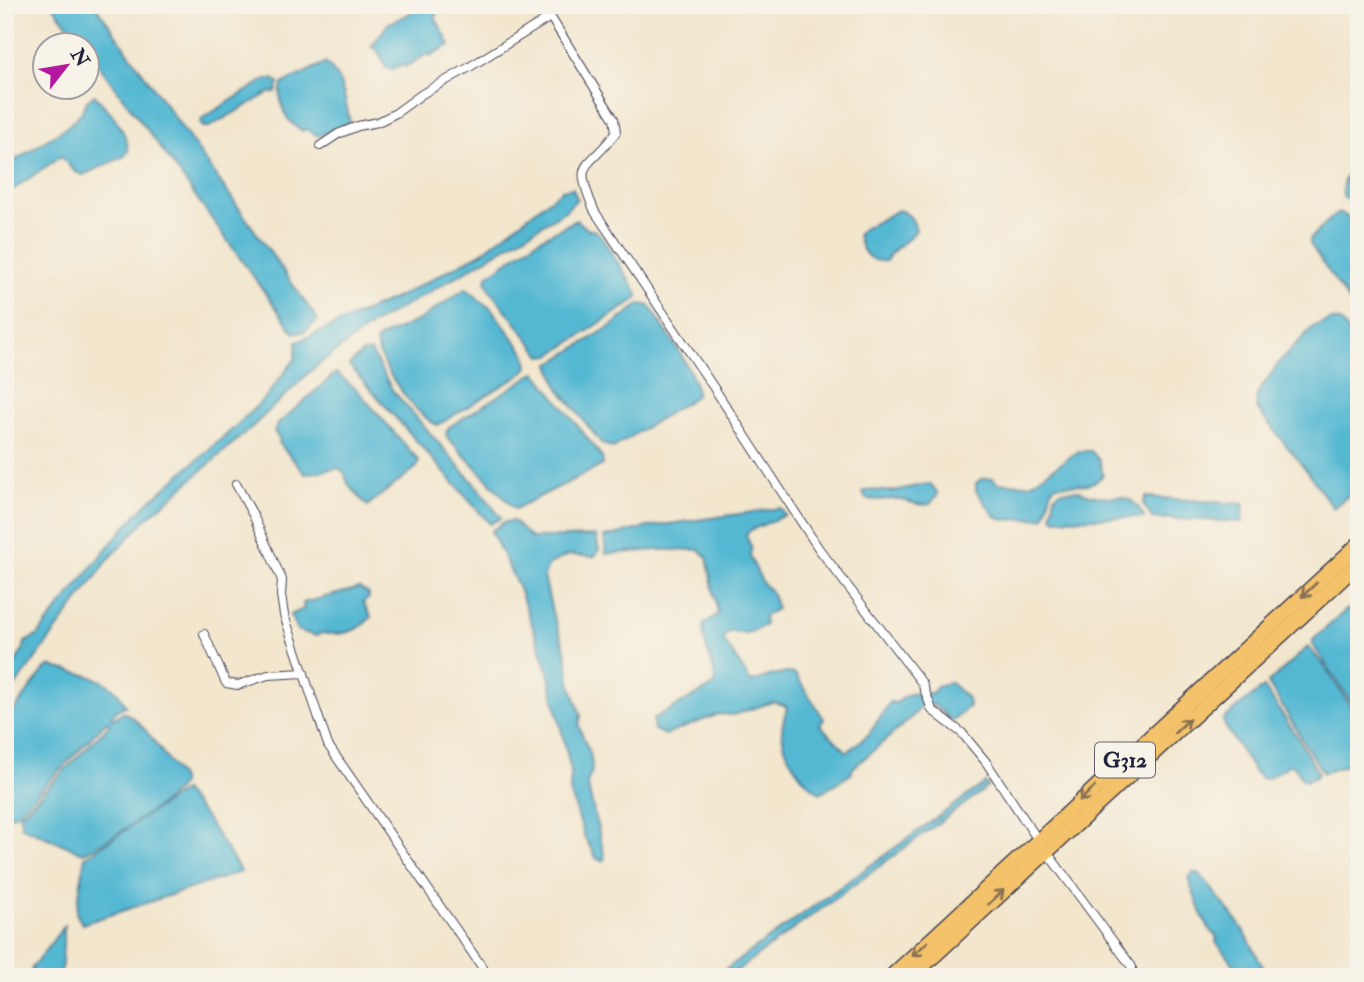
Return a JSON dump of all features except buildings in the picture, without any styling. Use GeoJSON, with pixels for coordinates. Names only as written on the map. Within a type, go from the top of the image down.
{"type":"FeatureCollection","features":[{"type":"Feature","properties":{"kind":"highway","name":"G312"},"geometry":{"type":"LineString","coordinates":[[911,977],[1042,845],[1359,544]]}},
{"type":"Feature","properties":{"kind":"highway","name":"G312"},"geometry":{"type":"LineString","coordinates":[[891,977],[1359,563]]}},
{"type":"Feature","properties":{"kind":"street"},"geometry":{"type":"LineString","coordinates":[[543,5],[614,119],[616,132],[586,164],[583,175],[595,212],[714,387],[819,549],[922,683],[932,709],[962,733],[986,762],[1042,845],[1132,967],[1131,977]]}},
{"type":"Feature","properties":{"kind":"street"},"geometry":{"type":"LineString","coordinates":[[320,146],[338,134],[378,122],[396,113],[422,94],[550,17]]}},
{"type":"Feature","properties":{"kind":"street"},"geometry":{"type":"LineString","coordinates":[[236,484],[282,580],[284,615],[328,745],[489,977]]}},
{"type":"Feature","properties":{"kind":"street"},"geometry":{"type":"LineString","coordinates":[[204,634],[226,683],[238,685],[268,675],[303,673]]}},
{"type":"Feature","properties":{"kind":"water"},"geometry":{"type":"Polygon","coordinates":[[[52,5],[95,5],[318,320],[304,332],[294,333],[102,70],[102,32],[73,32],[52,5]]]}},
{"type":"Feature","properties":{"kind":"water"},"geometry":{"type":"Polygon","coordinates":[[[426,5],[434,8],[437,14],[435,17],[450,45],[405,67],[403,64],[391,70],[386,68],[377,49],[371,47],[388,24],[426,5]]]}},
{"type":"Feature","properties":{"kind":"water"},"geometry":{"type":"Polygon","coordinates":[[[325,63],[340,82],[350,122],[318,136],[291,123],[282,105],[281,91],[282,84],[325,63]]]}},
{"type":"Feature","properties":{"kind":"water"},"geometry":{"type":"Polygon","coordinates":[[[266,79],[279,83],[276,92],[269,93],[209,127],[203,127],[200,123],[203,118],[266,79]]]}},
{"type":"Feature","properties":{"kind":"water"},"geometry":{"type":"Polygon","coordinates":[[[86,102],[100,102],[121,128],[128,152],[123,157],[83,175],[75,172],[61,156],[5,195],[5,167],[68,126],[81,113],[86,102]]]}},
{"type":"Feature","properties":{"kind":"water"},"geometry":{"type":"Polygon","coordinates":[[[1359,163],[1359,201],[1350,202],[1343,197],[1343,182],[1350,170],[1359,163]]]}},
{"type":"Feature","properties":{"kind":"water"},"geometry":{"type":"Polygon","coordinates":[[[573,188],[577,199],[565,211],[373,324],[314,368],[253,426],[146,519],[109,559],[5,700],[5,680],[25,642],[37,636],[144,506],[264,399],[295,359],[297,342],[404,294],[481,253],[562,190],[573,188]]]}},
{"type":"Feature","properties":{"kind":"water"},"geometry":{"type":"Polygon","coordinates":[[[898,210],[910,217],[916,230],[886,261],[870,258],[863,251],[858,234],[898,210]]]}},
{"type":"Feature","properties":{"kind":"water"},"geometry":{"type":"Polygon","coordinates":[[[1340,213],[1348,217],[1359,238],[1359,316],[1310,244],[1310,239],[1334,215],[1340,213]]]}},
{"type":"Feature","properties":{"kind":"water"},"geometry":{"type":"Polygon","coordinates":[[[576,220],[600,235],[637,292],[638,298],[562,348],[542,356],[490,290],[486,282],[487,276],[538,240],[576,220]]]}},
{"type":"Feature","properties":{"kind":"water"},"geometry":{"type":"Polygon","coordinates":[[[465,289],[490,307],[526,355],[528,367],[523,373],[438,425],[420,413],[400,389],[383,362],[376,341],[419,320],[465,289]]]}},
{"type":"Feature","properties":{"kind":"water"},"geometry":{"type":"Polygon","coordinates":[[[640,304],[650,306],[679,351],[696,387],[696,396],[613,448],[602,444],[558,387],[550,364],[611,326],[640,304]]]}},
{"type":"Feature","properties":{"kind":"water"},"geometry":{"type":"Polygon","coordinates":[[[1330,320],[1340,321],[1359,344],[1359,487],[1333,508],[1256,408],[1257,394],[1281,360],[1313,327],[1330,320]]]}},
{"type":"Feature","properties":{"kind":"water"},"geometry":{"type":"Polygon","coordinates":[[[371,352],[393,391],[501,518],[490,524],[349,365],[362,353],[371,352]]]}},
{"type":"Feature","properties":{"kind":"water"},"geometry":{"type":"Polygon","coordinates":[[[536,372],[602,457],[603,465],[515,509],[446,433],[449,427],[536,372]]]}},
{"type":"Feature","properties":{"kind":"water"},"geometry":{"type":"Polygon","coordinates":[[[336,373],[356,389],[419,461],[417,467],[367,506],[348,484],[344,472],[338,468],[305,474],[279,443],[274,431],[279,423],[336,373]]]}},
{"type":"Feature","properties":{"kind":"water"},"geometry":{"type":"Polygon","coordinates":[[[1079,451],[1091,451],[1100,461],[1103,475],[1092,483],[1054,486],[1043,518],[1003,520],[995,516],[976,491],[976,483],[981,479],[993,478],[997,483],[1030,484],[1079,451]]]}},
{"type":"Feature","properties":{"kind":"water"},"geometry":{"type":"Polygon","coordinates":[[[931,484],[938,494],[930,504],[897,499],[866,499],[863,494],[868,490],[891,491],[931,484]]]}},
{"type":"Feature","properties":{"kind":"water"},"geometry":{"type":"Polygon","coordinates":[[[1076,490],[1089,495],[1127,498],[1144,517],[1055,519],[1052,515],[1055,495],[1061,491],[1076,490]]]}},
{"type":"Feature","properties":{"kind":"water"},"geometry":{"type":"Polygon","coordinates":[[[1146,497],[1244,504],[1242,522],[1152,518],[1143,504],[1146,497]]]}},
{"type":"Feature","properties":{"kind":"water"},"geometry":{"type":"Polygon","coordinates":[[[780,508],[785,515],[749,531],[746,535],[751,547],[750,557],[763,584],[771,591],[777,609],[764,616],[765,625],[744,633],[731,631],[723,639],[751,682],[779,674],[795,674],[824,719],[820,725],[847,752],[869,734],[890,702],[897,703],[909,694],[932,693],[937,687],[950,682],[968,699],[969,706],[951,720],[934,705],[922,705],[910,719],[853,768],[851,774],[820,793],[806,781],[789,758],[782,731],[787,708],[784,705],[773,702],[733,715],[719,714],[665,735],[654,730],[653,719],[715,685],[714,670],[703,632],[704,624],[718,614],[707,557],[699,550],[606,554],[604,537],[648,527],[780,508]]]}},
{"type":"Feature","properties":{"kind":"water"},"geometry":{"type":"Polygon","coordinates":[[[513,521],[531,538],[596,536],[599,551],[594,557],[569,555],[549,564],[544,576],[552,612],[566,652],[570,682],[581,715],[579,726],[591,757],[592,771],[587,783],[605,858],[603,861],[597,859],[585,838],[570,791],[571,771],[546,664],[518,586],[491,531],[504,522],[513,521]]]}},
{"type":"Feature","properties":{"kind":"water"},"geometry":{"type":"Polygon","coordinates":[[[359,588],[369,594],[369,598],[363,602],[371,617],[360,626],[348,632],[321,633],[317,636],[298,631],[290,615],[304,609],[303,603],[359,588]]]}},
{"type":"Feature","properties":{"kind":"water"},"geometry":{"type":"Polygon","coordinates":[[[1347,609],[1359,620],[1359,714],[1313,645],[1313,640],[1347,609]]]}},
{"type":"Feature","properties":{"kind":"water"},"geometry":{"type":"Polygon","coordinates":[[[1308,647],[1323,664],[1359,719],[1359,761],[1323,773],[1268,683],[1308,647]]]}},
{"type":"Feature","properties":{"kind":"water"},"geometry":{"type":"Polygon","coordinates":[[[50,666],[94,677],[112,688],[126,706],[118,709],[111,717],[114,719],[122,712],[137,722],[181,779],[178,789],[159,806],[83,853],[22,827],[20,815],[110,724],[107,721],[18,813],[5,818],[5,722],[50,666]]]}},
{"type":"Feature","properties":{"kind":"water"},"geometry":{"type":"Polygon","coordinates":[[[1264,687],[1300,741],[1318,773],[1316,777],[1306,781],[1294,766],[1289,765],[1262,779],[1226,728],[1223,721],[1226,717],[1264,687]]]}},
{"type":"Feature","properties":{"kind":"water"},"geometry":{"type":"Polygon","coordinates":[[[985,783],[989,786],[728,977],[715,977],[985,783]]]}},
{"type":"Feature","properties":{"kind":"water"},"geometry":{"type":"Polygon","coordinates":[[[183,791],[206,818],[241,872],[82,924],[76,913],[85,857],[183,791]]]}},
{"type":"Feature","properties":{"kind":"water"},"geometry":{"type":"Polygon","coordinates":[[[1193,873],[1199,873],[1236,919],[1270,977],[1244,977],[1216,942],[1217,937],[1201,913],[1188,878],[1193,873]]]}},
{"type":"Feature","properties":{"kind":"water"},"geometry":{"type":"Polygon","coordinates":[[[64,926],[61,977],[30,977],[32,968],[64,926]]]}}]}
